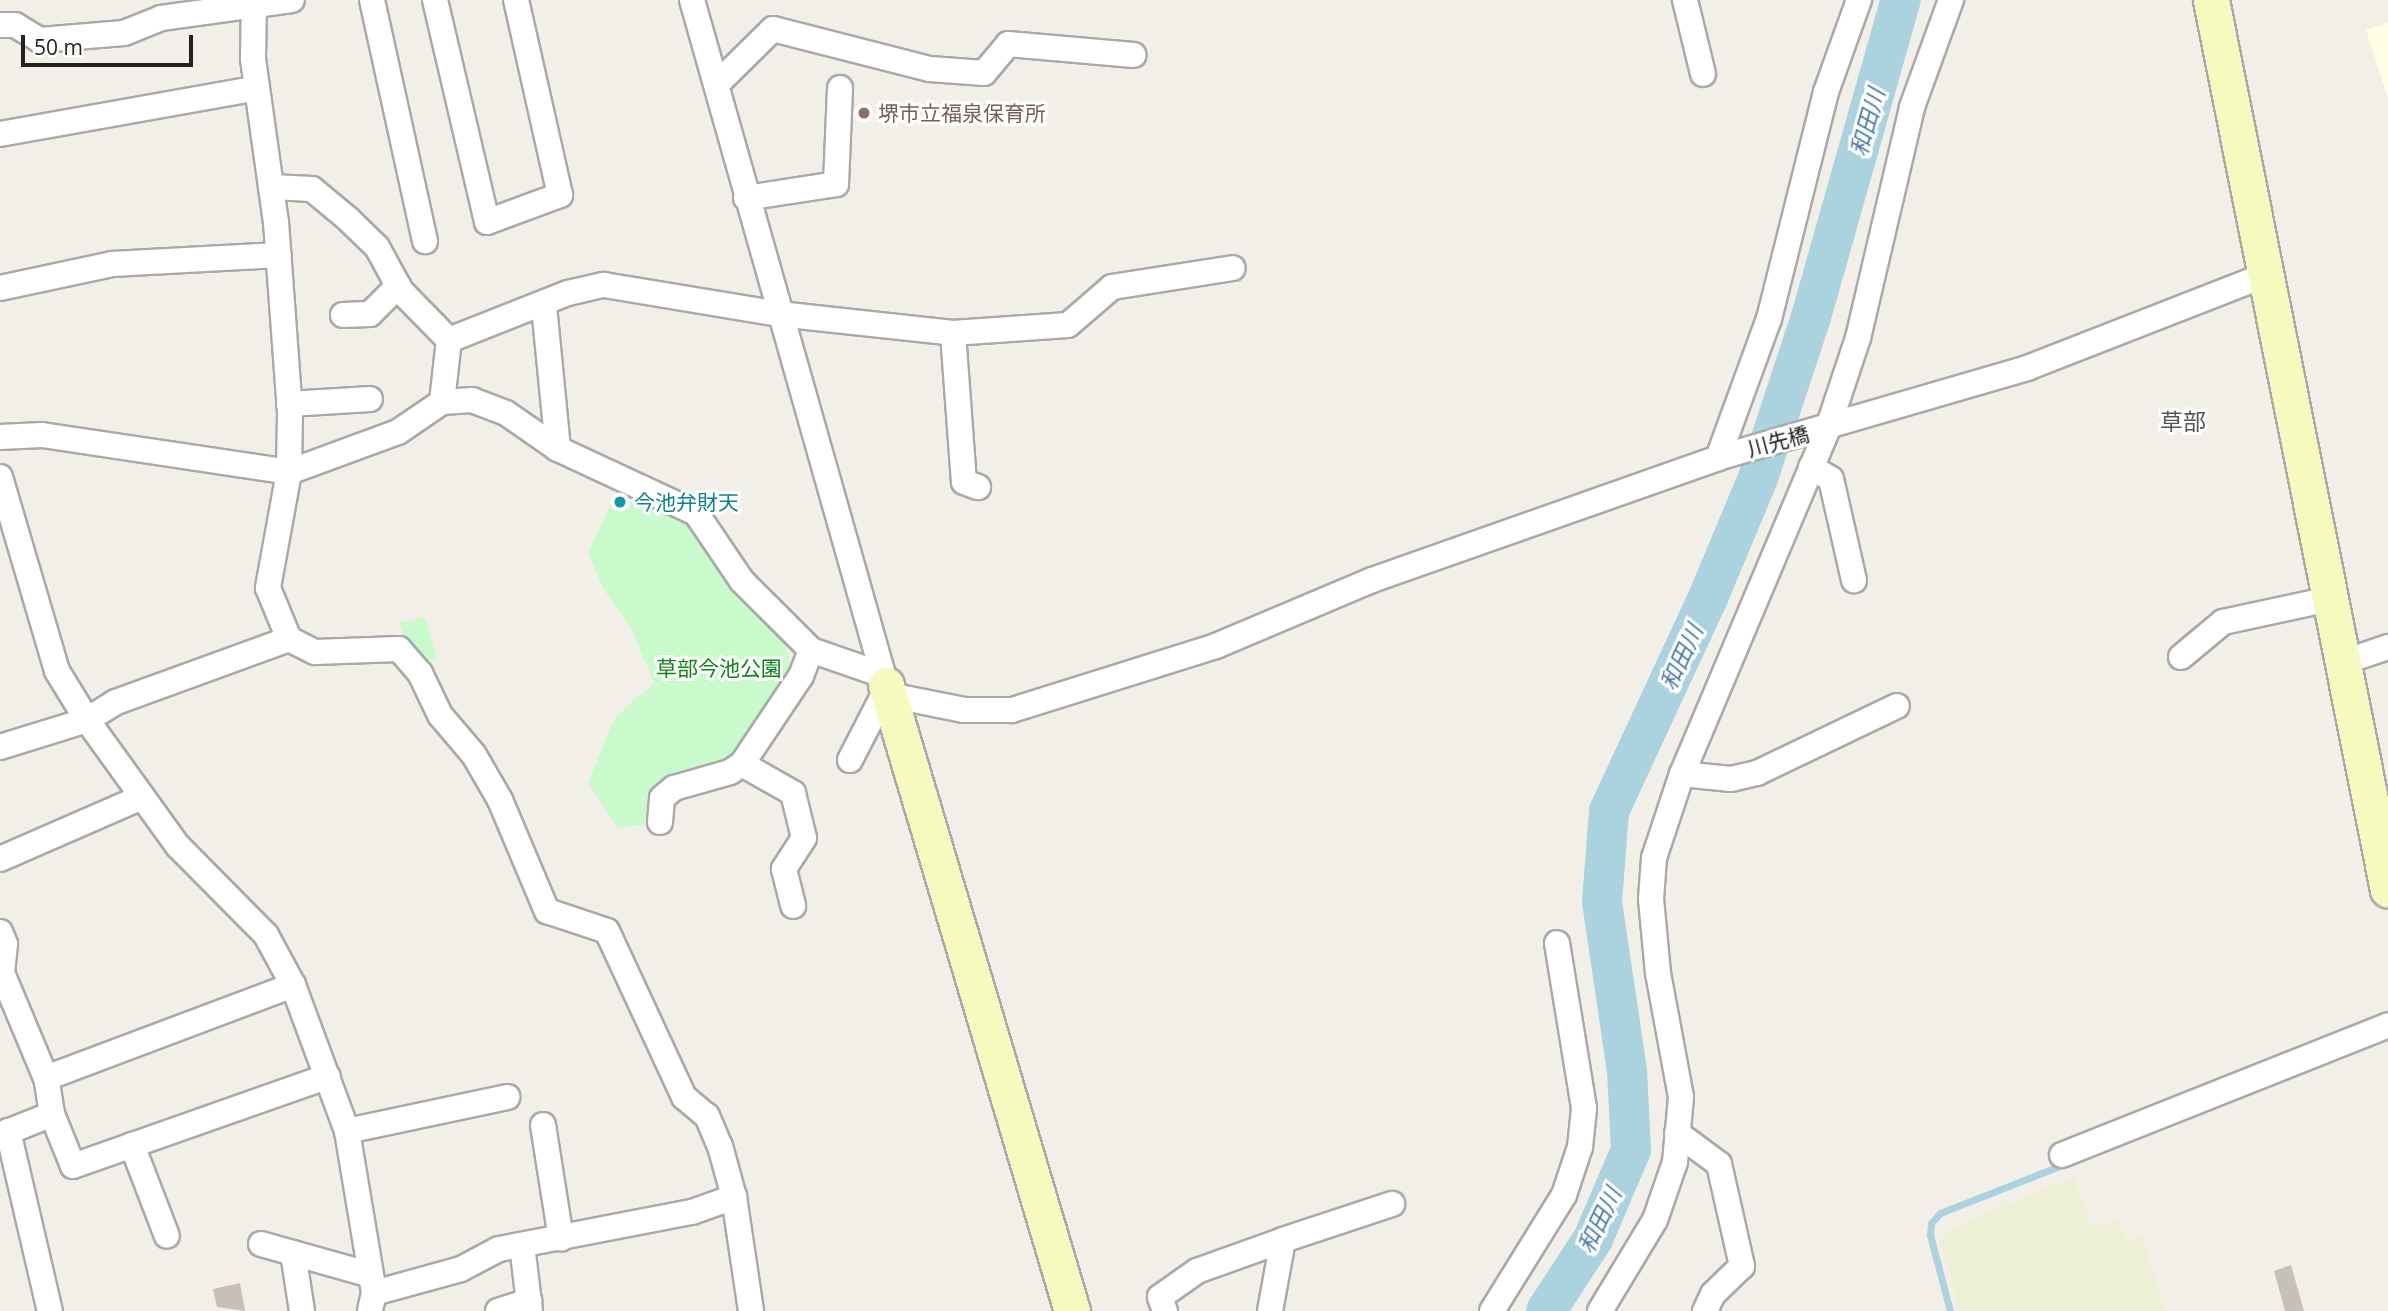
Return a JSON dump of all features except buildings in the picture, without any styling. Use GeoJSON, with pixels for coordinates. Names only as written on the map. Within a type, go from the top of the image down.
{"type":"FeatureCollection","features":[{"type":"Feature","properties":{"kind":"street"},"geometry":{"type":"LineString","coordinates":[[0,25],[15,25],[40,40],[124,33],[160,9],[292,0]]}},
{"type":"Feature","properties":{"kind":"street"},"geometry":{"type":"LineString","coordinates":[[372,0],[425,241]]}},
{"type":"Feature","properties":{"kind":"street"},"geometry":{"type":"LineString","coordinates":[[435,0],[487,222],[560,195],[516,0]]}},
{"type":"Feature","properties":{"kind":"street"},"geometry":{"type":"LineString","coordinates":[[692,0],[718,83],[746,198],[886,685],[1072,1311]]}},
{"type":"Feature","properties":{"kind":"street"},"geometry":{"type":"LineString","coordinates":[[1685,0],[1703,74]]}},
{"type":"Feature","properties":{"kind":"street"},"geometry":{"type":"LineString","coordinates":[[1723,457],[1769,319],[1826,92],[1859,0]]}},
{"type":"Feature","properties":{"kind":"street"},"geometry":{"type":"LineString","coordinates":[[1600,1311],[1655,1220],[1675,1162],[1681,1097],[1658,973],[1651,899],[1654,858],[1682,774],[1828,428],[1858,338],[1912,107],[1951,0]]}},
{"type":"Feature","properties":{"kind":"street"},"geometry":{"type":"LineString","coordinates":[[2211,0],[2388,890]]}},
{"type":"Feature","properties":{"kind":"street"},"geometry":{"type":"LineString","coordinates":[[254,3],[257,88],[279,255],[289,404],[289,472],[268,588],[289,639],[315,652],[399,649],[420,673],[440,716],[474,755],[500,800],[547,911],[607,931],[684,1097],[707,1115],[734,1197],[751,1311]]}},
{"type":"Feature","properties":{"kind":"street"},"geometry":{"type":"LineString","coordinates":[[718,83],[773,29],[930,69],[984,74],[1008,44],[1134,55]]}},
{"type":"Feature","properties":{"kind":"street"},"geometry":{"type":"LineString","coordinates":[[0,134],[257,88]]}},
{"type":"Feature","properties":{"kind":"street"},"geometry":{"type":"LineString","coordinates":[[746,198],[836,184],[840,88]]}},
{"type":"Feature","properties":{"kind":"street"},"geometry":{"type":"LineString","coordinates":[[271,187],[312,189],[377,247],[398,286],[449,340],[442,402]]}},
{"type":"Feature","properties":{"kind":"street"},"geometry":{"type":"LineString","coordinates":[[0,288],[112,264],[279,255]]}},
{"type":"Feature","properties":{"kind":"street"},"geometry":{"type":"LineString","coordinates":[[449,340],[544,306],[568,293],[604,285],[779,314],[953,332],[1068,325],[1112,287],[1233,268]]}},
{"type":"Feature","properties":{"kind":"street","name":"川先橋"},"geometry":{"type":"LineString","coordinates":[[811,650],[886,685],[964,710],[1012,710],[1216,646],[1372,580],[1723,457],[2027,368],[2266,275]]}},
{"type":"Feature","properties":{"kind":"street"},"geometry":{"type":"LineString","coordinates":[[342,315],[370,314],[398,286]]}},
{"type":"Feature","properties":{"kind":"street"},"geometry":{"type":"LineString","coordinates":[[544,306],[558,449]]}},
{"type":"Feature","properties":{"kind":"street"},"geometry":{"type":"LineString","coordinates":[[953,332],[964,482],[978,487]]}},
{"type":"Feature","properties":{"kind":"street"},"geometry":{"type":"LineString","coordinates":[[289,404],[370,399]]}},
{"type":"Feature","properties":{"kind":"street"},"geometry":{"type":"LineString","coordinates":[[0,437],[42,435],[289,472],[398,432],[442,402],[472,400],[506,414],[558,449],[696,513],[741,581],[811,650],[801,676],[742,764],[730,772],[674,788],[662,798],[660,822]]}},
{"type":"Feature","properties":{"kind":"street"},"geometry":{"type":"LineString","coordinates":[[1811,467],[1831,479],[1854,580]]}},
{"type":"Feature","properties":{"kind":"street"},"geometry":{"type":"LineString","coordinates":[[0,477],[57,671],[87,720],[178,846],[266,935],[293,985],[347,1131],[372,1293]]}},
{"type":"Feature","properties":{"kind":"street"},"geometry":{"type":"LineString","coordinates":[[2181,657],[2223,622],[2329,599]]}},
{"type":"Feature","properties":{"kind":"street"},"geometry":{"type":"LineString","coordinates":[[0,747],[87,720],[116,702],[289,639]]}},
{"type":"Feature","properties":{"kind":"street"},"geometry":{"type":"LineString","coordinates":[[2341,663],[2388,647]]}},
{"type":"Feature","properties":{"kind":"street"},"geometry":{"type":"LineString","coordinates":[[850,760],[886,685]]}},
{"type":"Feature","properties":{"kind":"street"},"geometry":{"type":"LineString","coordinates":[[1682,774],[1731,779],[1757,773],[1897,706]]}},
{"type":"Feature","properties":{"kind":"street"},"geometry":{"type":"LineString","coordinates":[[742,764],[793,793],[804,838],[784,869],[793,906]]}},
{"type":"Feature","properties":{"kind":"street"},"geometry":{"type":"LineString","coordinates":[[0,859],[142,797]]}},
{"type":"Feature","properties":{"kind":"street"},"geometry":{"type":"LineString","coordinates":[[0,932],[5,944],[2,973],[46,1078],[52,1114],[73,1166],[328,1076]]}},
{"type":"Feature","properties":{"kind":"street"},"geometry":{"type":"LineString","coordinates":[[1492,1311],[1564,1195],[1580,1147],[1584,1108],[1557,943]]}},
{"type":"Feature","properties":{"kind":"street"},"geometry":{"type":"LineString","coordinates":[[46,1078],[293,985]]}},
{"type":"Feature","properties":{"kind":"street"},"geometry":{"type":"LineString","coordinates":[[2062,1155],[2388,1026]]}},
{"type":"Feature","properties":{"kind":"street"},"geometry":{"type":"LineString","coordinates":[[347,1131],[507,1097]]}},
{"type":"Feature","properties":{"kind":"street"},"geometry":{"type":"LineString","coordinates":[[50,1311],[4,1133],[52,1114]]}},
{"type":"Feature","properties":{"kind":"street"},"geometry":{"type":"LineString","coordinates":[[543,1125],[561,1239]]}},
{"type":"Feature","properties":{"kind":"street"},"geometry":{"type":"LineString","coordinates":[[1677,1133],[1718,1164],[1742,1266],[1713,1294],[1705,1311]]}},
{"type":"Feature","properties":{"kind":"street"},"geometry":{"type":"LineString","coordinates":[[132,1145],[167,1236]]}},
{"type":"Feature","properties":{"kind":"street"},"geometry":{"type":"LineString","coordinates":[[261,1244],[293,1253],[372,1293],[461,1269],[499,1249],[692,1212],[734,1197]]}},
{"type":"Feature","properties":{"kind":"street"},"geometry":{"type":"LineString","coordinates":[[1165,1311],[1160,1297],[1197,1270],[1392,1204]]}},
{"type":"Feature","properties":{"kind":"street"},"geometry":{"type":"LineString","coordinates":[[1270,1311],[1283,1240]]}},
{"type":"Feature","properties":{"kind":"street"},"geometry":{"type":"LineString","coordinates":[[498,1311],[529,1306],[522,1245]]}},
{"type":"Feature","properties":{"kind":"street"},"geometry":{"type":"LineString","coordinates":[[293,1253],[302,1311]]}},
{"type":"Feature","properties":{"kind":"shaded area"},"geometry":{"type":"Polygon","coordinates":[[[2388,23],[2388,98],[2366,30],[2388,23]]]}},
{"type":"Feature","properties":{"kind":"shaded area"},"geometry":{"type":"Polygon","coordinates":[[[2074,1176],[2092,1227],[2118,1219],[2126,1240],[2142,1235],[2165,1311],[1960,1311],[1939,1239],[1950,1229],[2074,1176]]]}},
{"type":"Feature","properties":{"kind":"green space","name":"草部今池公園"},"geometry":{"type":"Polygon","coordinates":[[[616,493],[688,524],[724,578],[786,643],[792,674],[737,756],[687,773],[654,823],[618,828],[588,783],[614,719],[654,682],[631,628],[604,590],[588,553],[616,493]]]}},
{"type":"Feature","properties":{"kind":"green space"},"geometry":{"type":"Polygon","coordinates":[[[425,617],[437,659],[424,662],[409,648],[399,622],[425,617]]]}},
{"type":"Feature","properties":{"kind":"waterway","name":"和田川"},"geometry":{"type":"LineString","coordinates":[[1546,1311],[1593,1239],[1631,1150],[1627,1071],[1602,902],[1609,811],[1707,600],[1758,478],[1811,317],[1901,0]]}},
{"type":"Feature","properties":{"kind":"waterway"},"geometry":{"type":"LineString","coordinates":[[1950,1311],[1930,1235],[1931,1223],[1940,1213],[2067,1163]]}},
{"type":"Feature","properties":{"kind":"place","name":"堺市立福泉保育所"},"geometry":{"type":"Point","coordinates":[864,113]}},
{"type":"Feature","properties":{"kind":"place","name":"今池弁財天"},"geometry":{"type":"Point","coordinates":[620,502]}},
{"type":"Feature","properties":{"kind":"district","name":"草部"},"geometry":{"type":"Point","coordinates":[2183,421]}}]}
